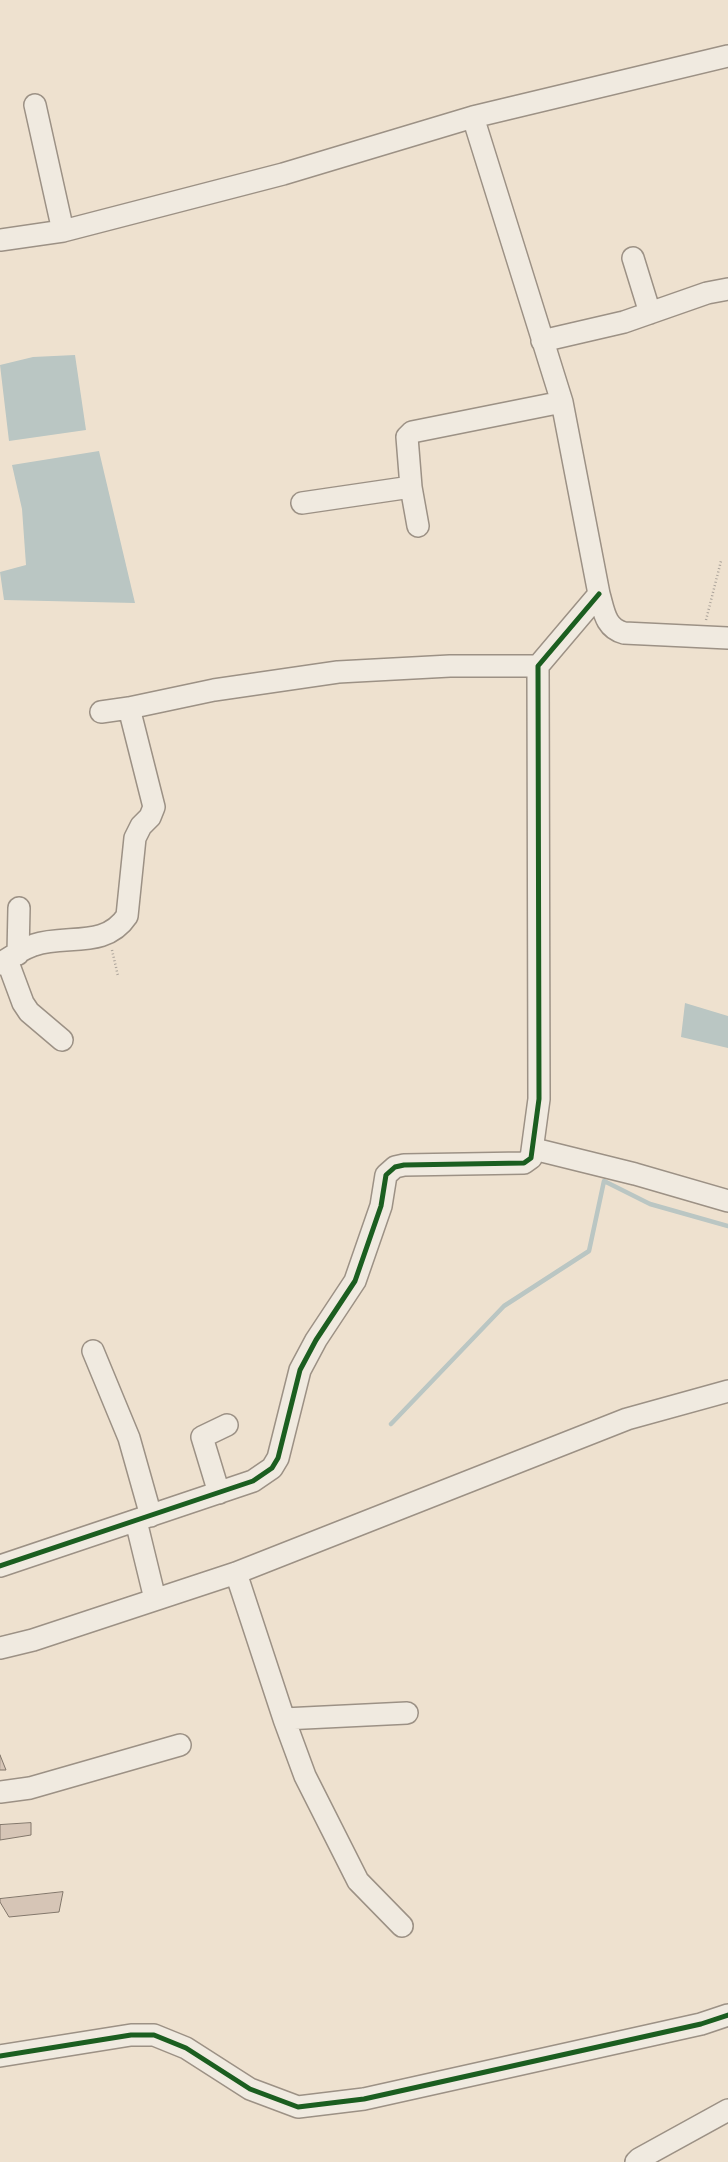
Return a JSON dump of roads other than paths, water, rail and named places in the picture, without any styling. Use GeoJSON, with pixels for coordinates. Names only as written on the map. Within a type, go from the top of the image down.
{"type":"FeatureCollection","features":[{"type":"Feature","properties":{"kind":"street"},"geometry":{"type":"LineString","coordinates":[[0,240],[63,231],[283,174],[474,118],[728,56]]}},
{"type":"Feature","properties":{"kind":"street"},"geometry":{"type":"LineString","coordinates":[[35,105],[63,231]]}},
{"type":"Feature","properties":{"kind":"street"},"geometry":{"type":"LineString","coordinates":[[474,118],[562,402],[599,594],[608,624],[615,631],[624,634],[728,638]]}},
{"type":"Feature","properties":{"kind":"street"},"geometry":{"type":"LineString","coordinates":[[633,258],[650,313]]}},
{"type":"Feature","properties":{"kind":"street"},"geometry":{"type":"LineString","coordinates":[[542,341],[624,322],[707,293],[728,289]]}},
{"type":"Feature","properties":{"kind":"street"},"geometry":{"type":"LineString","coordinates":[[418,526],[406,445],[407,437],[412,432],[562,402]]}},
{"type":"Feature","properties":{"kind":"street"},"geometry":{"type":"LineString","coordinates":[[302,503],[411,487]]}},
{"type":"Feature","properties":{"kind":"street"},"geometry":{"type":"LineString","coordinates":[[0,1566],[220,1493],[253,1481],[272,1468],[278,1458],[300,1370],[316,1340],[355,1281],[381,1206],[386,1175],[395,1167],[404,1165],[524,1163],[531,1158],[534,1149],[539,1099],[538,666],[599,594]]}},
{"type":"Feature","properties":{"kind":"street"},"geometry":{"type":"LineString","coordinates":[[101,712],[214,690],[338,672],[450,666],[538,666]]}},
{"type":"Feature","properties":{"kind":"street"},"geometry":{"type":"LineString","coordinates":[[8,959],[33,945],[57,940],[88,939],[108,934],[120,926],[127,916],[135,838],[154,808],[129,708]]}},
{"type":"Feature","properties":{"kind":"street"},"geometry":{"type":"LineString","coordinates":[[20,908],[8,959],[23,1003],[29,1012],[62,1040]]}},
{"type":"Feature","properties":{"kind":"street"},"geometry":{"type":"LineString","coordinates":[[534,1149],[635,1174],[728,1201]]}},
{"type":"Feature","properties":{"kind":"street"},"geometry":{"type":"LineString","coordinates":[[93,1351],[129,1438],[155,1599]]}},
{"type":"Feature","properties":{"kind":"street"},"geometry":{"type":"LineString","coordinates":[[0,1648],[32,1640],[236,1573],[627,1419],[728,1391]]}},
{"type":"Feature","properties":{"kind":"street"},"geometry":{"type":"LineString","coordinates":[[220,1493],[202,1437],[227,1426]]}},
{"type":"Feature","properties":{"kind":"street"},"geometry":{"type":"LineString","coordinates":[[236,1573],[284,1719],[305,1776],[358,1881],[402,1926]]}},
{"type":"Feature","properties":{"kind":"street"},"geometry":{"type":"LineString","coordinates":[[284,1719],[407,1713]]}},
{"type":"Feature","properties":{"kind":"street"},"geometry":{"type":"LineString","coordinates":[[0,1792],[30,1788],[180,1744]]}},
{"type":"Feature","properties":{"kind":"street"},"geometry":{"type":"LineString","coordinates":[[0,2056],[131,2035],[154,2035],[186,2048],[250,2089],[298,2107],[364,2099],[701,2024],[728,2015]]}},
{"type":"Feature","properties":{"kind":"street"},"geometry":{"type":"LineString","coordinates":[[636,2162],[638,2159],[728,2110]]}},
{"type":"Feature","properties":{"kind":"waterway"},"geometry":{"type":"LineString","coordinates":[[391,1424],[504,1306],[589,1251],[604,1181],[650,1204],[728,1226]]}}]}
